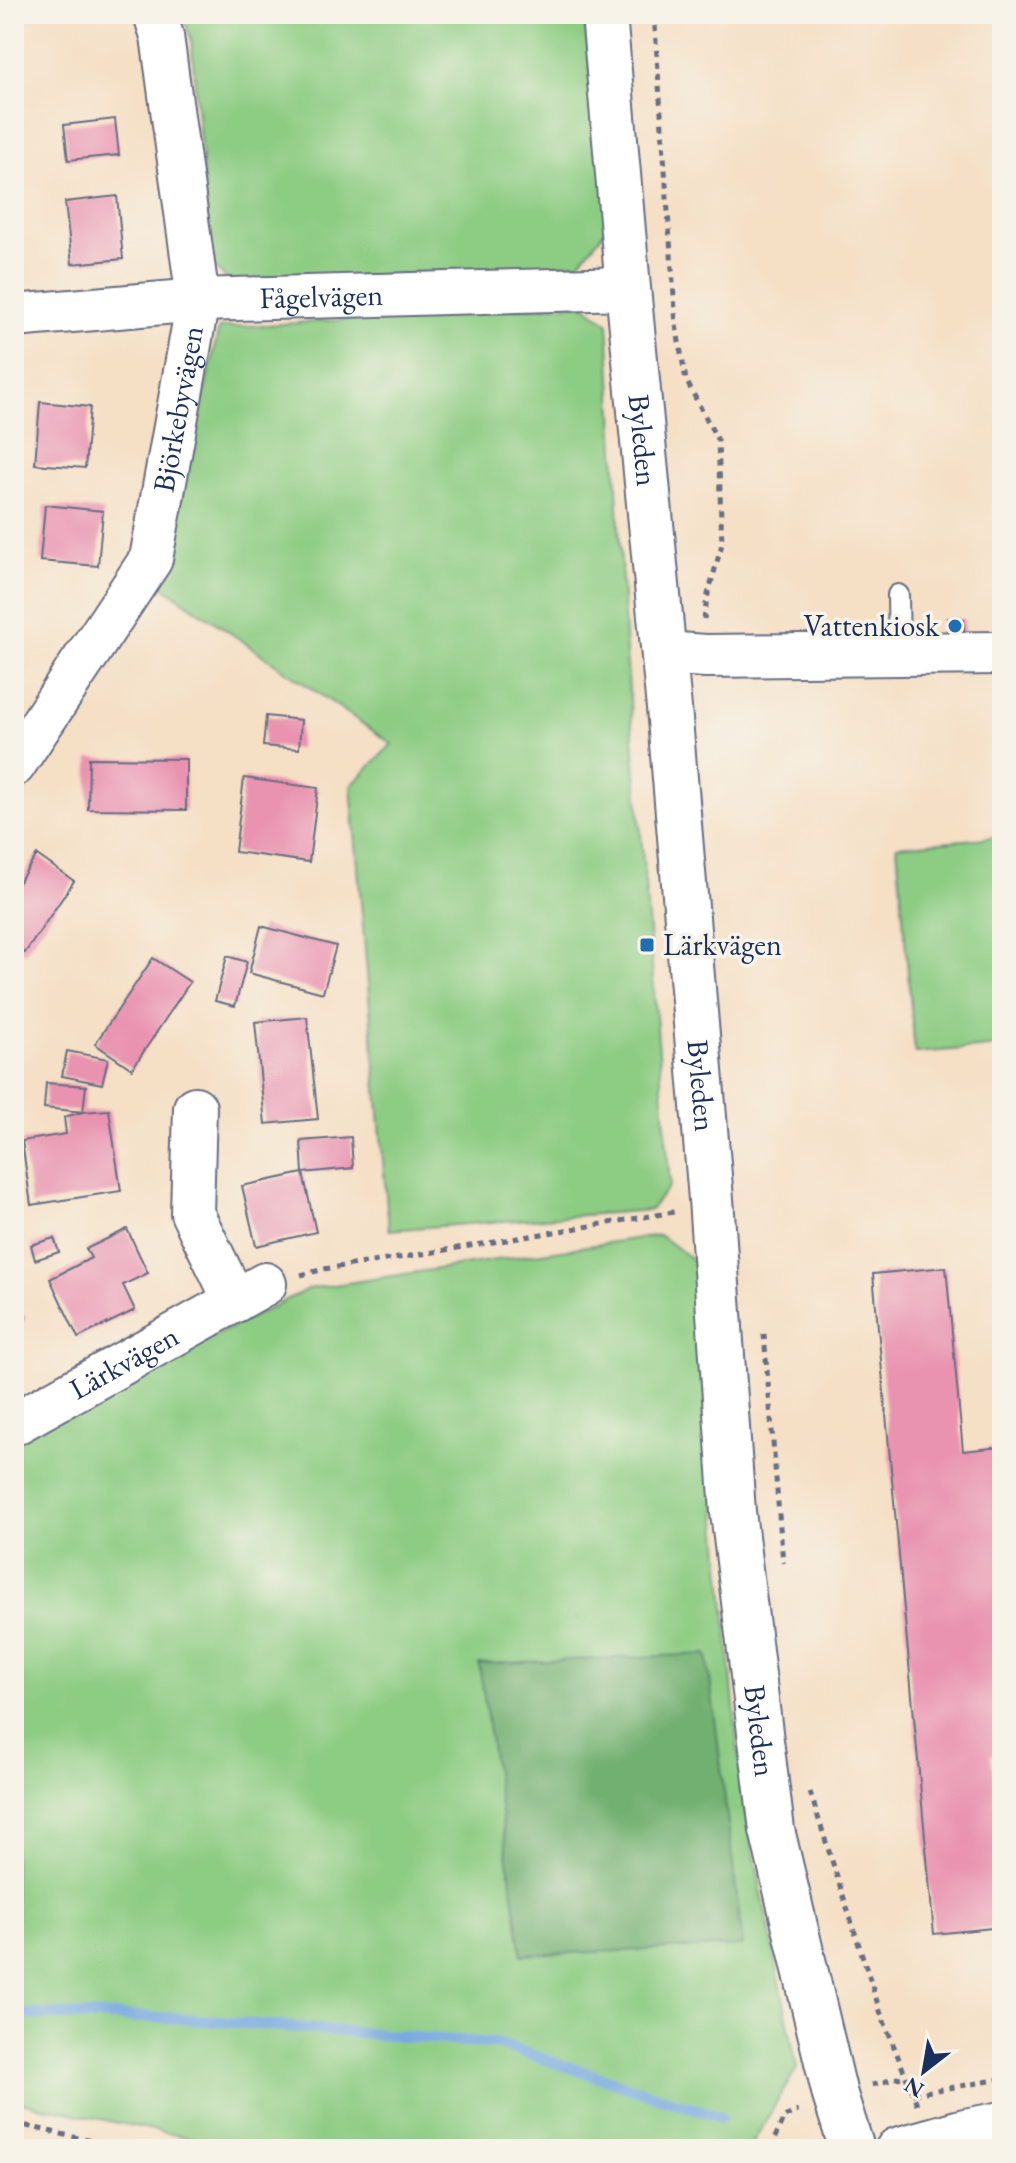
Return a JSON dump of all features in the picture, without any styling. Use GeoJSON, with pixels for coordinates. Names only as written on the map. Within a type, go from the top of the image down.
{"type":"FeatureCollection","features":[{"type":"Feature","properties":{"kind":"street","name":"Björkebyvägen"},"geometry":{"type":"LineString","coordinates":[[14,765],[151,559],[198,300],[162,36],[155,14]]}},
{"type":"Feature","properties":{"kind":"street","name":"Byleden"},"geometry":{"type":"LineString","coordinates":[[604,14],[628,288],[685,655],[711,1199],[733,1512],[772,1830],[835,2095],[852,2149]]}},
{"type":"Feature","properties":{"kind":"street","name":"Fågelvägen"},"geometry":{"type":"LineString","coordinates":[[14,316],[198,300],[628,288]]}},
{"type":"Feature","properties":{"kind":"street"},"geometry":{"type":"LineString","coordinates":[[685,655],[1002,653]]}},
{"type":"Feature","properties":{"kind":"street"},"geometry":{"type":"LineString","coordinates":[[195,1108],[192,1213],[250,1292]]}},
{"type":"Feature","properties":{"kind":"street","name":"Lärkvägen"},"geometry":{"type":"LineString","coordinates":[[14,1424],[250,1292]]}},
{"type":"Feature","properties":{"kind":"street"},"geometry":{"type":"LineString","coordinates":[[897,2149],[1002,2123]]}},
{"type":"Feature","properties":{"kind":"lane"},"geometry":{"type":"LineString","coordinates":[[898,595],[899,653]]}},
{"type":"Feature","properties":{"kind":"path"},"geometry":{"type":"LineString","coordinates":[[654,14],[676,325],[686,380],[718,441],[722,544],[707,598],[704,622],[685,655]]}},
{"type":"Feature","properties":{"kind":"path"},"geometry":{"type":"LineString","coordinates":[[250,1292],[324,1269],[674,1212],[711,1199]]}},
{"type":"Feature","properties":{"kind":"path"},"geometry":{"type":"LineString","coordinates":[[764,1332],[783,1564]]}},
{"type":"Feature","properties":{"kind":"path"},"geometry":{"type":"LineString","coordinates":[[809,1779],[811,1794],[881,2014],[913,2094],[1002,2079]]}},
{"type":"Feature","properties":{"kind":"path"},"geometry":{"type":"LineString","coordinates":[[14,2123],[126,2149]]}},
{"type":"Feature","properties":{"kind":"green space"},"geometry":{"type":"Polygon","coordinates":[[[182,14],[584,14],[609,226],[579,263],[233,285],[211,264],[191,38],[182,14]]]}},
{"type":"Feature","properties":{"kind":"green space"},"geometry":{"type":"Polygon","coordinates":[[[583,304],[608,323],[626,653],[670,1185],[650,1210],[389,1230],[351,786],[392,744],[161,585],[219,328],[583,304]]]}},
{"type":"Feature","properties":{"kind":"green space"},"geometry":{"type":"Polygon","coordinates":[[[997,837],[1002,897],[1002,1046],[915,1053],[897,846],[997,837]]]}},
{"type":"Feature","properties":{"kind":"green space"},"geometry":{"type":"Polygon","coordinates":[[[659,1235],[693,1260],[742,1793],[797,2068],[749,2149],[243,2149],[14,2101],[14,1437],[308,1289],[659,1235]]]}},
{"type":"Feature","properties":{"kind":"green space"},"geometry":{"type":"Polygon","coordinates":[[[707,1654],[743,1946],[522,1955],[479,1664],[707,1654]]]}},
{"type":"Feature","properties":{"kind":"building"},"geometry":{"type":"Polygon","coordinates":[[[14,76],[22,124],[14,125],[14,76]]]}},
{"type":"Feature","properties":{"kind":"building"},"geometry":{"type":"Polygon","coordinates":[[[115,119],[119,155],[68,160],[64,125],[115,119]]]}},
{"type":"Feature","properties":{"kind":"building"},"geometry":{"type":"Polygon","coordinates":[[[117,196],[123,259],[72,264],[65,202],[117,196]]]}},
{"type":"Feature","properties":{"kind":"building"},"geometry":{"type":"Polygon","coordinates":[[[40,402],[90,407],[85,468],[35,464],[40,402]]]}},
{"type":"Feature","properties":{"kind":"building"},"geometry":{"type":"Polygon","coordinates":[[[45,505],[103,511],[98,566],[40,561],[45,505]]]}},
{"type":"Feature","properties":{"kind":"building","name":"Vattenkiosk"},"geometry":{"type":"Polygon","coordinates":[[[947,618],[964,619],[964,633],[947,632],[947,618]]]}},
{"type":"Feature","properties":{"kind":"building"},"geometry":{"type":"Polygon","coordinates":[[[266,716],[301,720],[299,749],[263,746],[266,716]]]}},
{"type":"Feature","properties":{"kind":"building"},"geometry":{"type":"Polygon","coordinates":[[[89,758],[186,759],[186,810],[88,809],[89,758]]]}},
{"type":"Feature","properties":{"kind":"building"},"geometry":{"type":"Polygon","coordinates":[[[244,778],[318,788],[309,862],[235,852],[244,778]]]}},
{"type":"Feature","properties":{"kind":"building"},"geometry":{"type":"Polygon","coordinates":[[[37,855],[74,881],[25,953],[14,946],[14,889],[37,855]]]}},
{"type":"Feature","properties":{"kind":"building"},"geometry":{"type":"Polygon","coordinates":[[[261,926],[336,946],[323,993],[249,973],[261,926]]]}},
{"type":"Feature","properties":{"kind":"building"},"geometry":{"type":"Polygon","coordinates":[[[227,956],[247,962],[235,1006],[215,1001],[227,956]]]}},
{"type":"Feature","properties":{"kind":"building"},"geometry":{"type":"Polygon","coordinates":[[[153,958],[190,982],[132,1069],[95,1044],[153,958]]]}},
{"type":"Feature","properties":{"kind":"building"},"geometry":{"type":"Polygon","coordinates":[[[307,1017],[318,1119],[265,1124],[255,1022],[307,1017]]]}},
{"type":"Feature","properties":{"kind":"building"},"geometry":{"type":"Polygon","coordinates":[[[67,1051],[108,1059],[102,1084],[62,1076],[67,1051]]]}},
{"type":"Feature","properties":{"kind":"building"},"geometry":{"type":"Polygon","coordinates":[[[46,1083],[86,1086],[83,1112],[44,1108],[46,1083]]]}},
{"type":"Feature","properties":{"kind":"building"},"geometry":{"type":"Polygon","coordinates":[[[109,1110],[121,1191],[31,1205],[22,1141],[66,1134],[64,1117],[109,1110]]]}},
{"type":"Feature","properties":{"kind":"building"},"geometry":{"type":"Polygon","coordinates":[[[351,1137],[353,1168],[303,1173],[301,1141],[351,1137]]]}},
{"type":"Feature","properties":{"kind":"building"},"geometry":{"type":"Polygon","coordinates":[[[303,1173],[316,1232],[256,1246],[242,1186],[303,1173]]]}},
{"type":"Feature","properties":{"kind":"building"},"geometry":{"type":"Polygon","coordinates":[[[127,1229],[148,1273],[123,1285],[135,1310],[78,1338],[50,1279],[91,1258],[86,1249],[127,1229]]]}},
{"type":"Feature","properties":{"kind":"building"},"geometry":{"type":"Polygon","coordinates":[[[54,1238],[59,1252],[35,1260],[31,1245],[54,1238]]]}},
{"type":"Feature","properties":{"kind":"building"},"geometry":{"type":"Polygon","coordinates":[[[946,1267],[963,1451],[1002,1447],[1002,1754],[991,1755],[1002,1868],[1002,1927],[934,1934],[873,1274],[946,1267]]]}},
{"type":"Feature","properties":{"kind":"building"},"geometry":{"type":"Polygon","coordinates":[[[14,1309],[26,1317],[14,1336],[14,1309]]]}},
{"type":"Feature","properties":{"kind":"waterway"},"geometry":{"type":"LineString","coordinates":[[14,2014],[175,2018],[498,2044],[721,2117]]}},
{"type":"Feature","properties":{"kind":"place","name":"Vattenkiosk"},"geometry":{"type":"Point","coordinates":[955,626]}},
{"type":"Feature","properties":{"kind":"place","name":"Lärkvägen"},"geometry":{"type":"Point","coordinates":[647,945]}}]}
